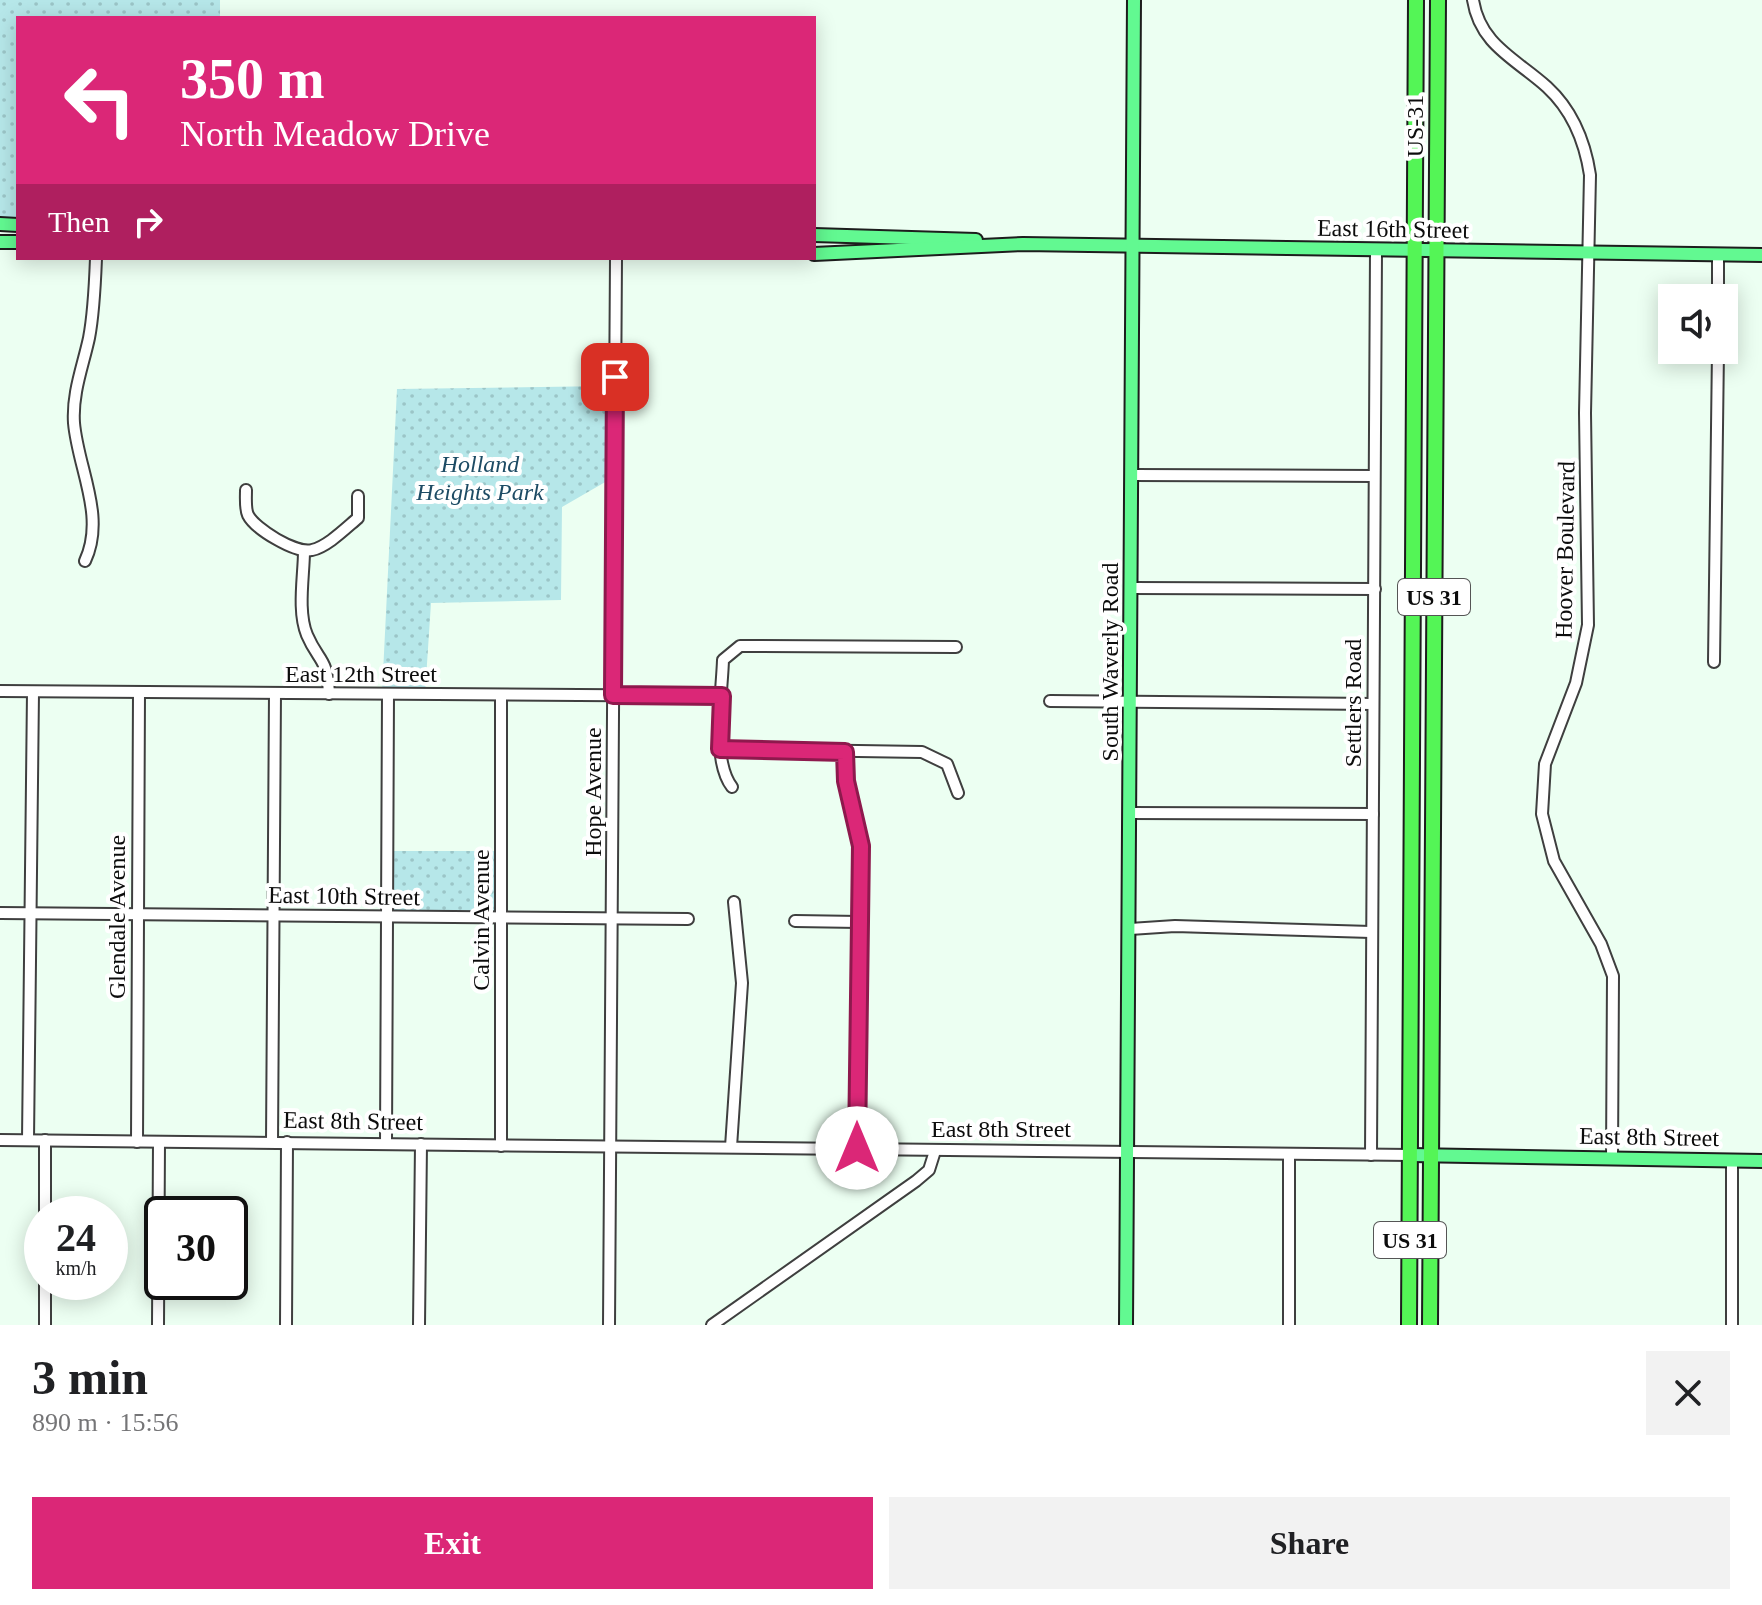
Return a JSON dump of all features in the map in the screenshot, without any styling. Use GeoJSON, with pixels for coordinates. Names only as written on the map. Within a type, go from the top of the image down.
{"type":"FeatureCollection","features":[{"type":"Feature","properties":{"kind":"highway","name":"US-31"},"geometry":{"type":"LineString","coordinates":[[1436,252],[1438,0]]}},
{"type":"Feature","properties":{"kind":"highway"},"geometry":{"type":"LineString","coordinates":[[1416,6],[1437,26]]}},
{"type":"Feature","properties":{"kind":"highway","name":"US 31"},"geometry":{"type":"LineString","coordinates":[[1409,1325],[1416,6]]}},
{"type":"Feature","properties":{"kind":"highway","name":"US 31"},"geometry":{"type":"LineString","coordinates":[[1430,1325],[1436,252]]}},
{"type":"Feature","properties":{"kind":"highway"},"geometry":{"type":"LineString","coordinates":[[1412,473],[1434,473]]}},
{"type":"Feature","properties":{"kind":"highway"},"geometry":{"type":"LineString","coordinates":[[1411,930],[1423,932],[1432,942]]}},
{"type":"Feature","properties":{"kind":"highway"},"geometry":{"type":"LineString","coordinates":[[1409,1275],[1415,1296],[1415,1325]]}},
{"type":"Feature","properties":{"kind":"main road","name":"South Waverly Road"},"geometry":{"type":"LineString","coordinates":[[1126,1325],[1134,475],[1134,0]]}},
{"type":"Feature","properties":{"kind":"main road","name":"East 16th Street"},"geometry":{"type":"LineString","coordinates":[[816,235],[932,236],[1023,244]]}},
{"type":"Feature","properties":{"kind":"main road","name":"East 16th Street"},"geometry":{"type":"LineString","coordinates":[[816,254],[1023,244],[1762,255]]}},
{"type":"Feature","properties":{"kind":"main road","name":"East 8th Street"},"geometry":{"type":"LineString","coordinates":[[1411,1155],[1762,1161]]}},
{"type":"Feature","properties":{"kind":"street","name":"Hoover Boulevard"},"geometry":{"type":"LineString","coordinates":[[1473,0],[1489,40],[1548,88],[1579,133],[1590,175],[1588,625],[1576,683],[1545,764],[1542,814],[1554,861],[1601,944],[1613,976],[1612,1159]]}},
{"type":"Feature","properties":{"kind":"street","name":"Settlers Road"},"geometry":{"type":"LineString","coordinates":[[1371,1155],[1376,251]]}},
{"type":"Feature","properties":{"kind":"street"},"geometry":{"type":"LineString","coordinates":[[1718,256],[1718,284]]}},
{"type":"Feature","properties":{"kind":"street"},"geometry":{"type":"LineString","coordinates":[[85,561],[92,545],[92,509],[74,420],[78,382],[89,336],[96,260]]}},
{"type":"Feature","properties":{"kind":"street","name":"Hope Avenue"},"geometry":{"type":"LineString","coordinates":[[609,1325],[616,260]]}},
{"type":"Feature","properties":{"kind":"street"},"geometry":{"type":"LineString","coordinates":[[1714,662],[1718,364]]}},
{"type":"Feature","properties":{"kind":"street"},"geometry":{"type":"LineString","coordinates":[[1134,475],[1374,476]]}},
{"type":"Feature","properties":{"kind":"street"},"geometry":{"type":"LineString","coordinates":[[246,490],[247,513],[256,524],[288,547],[304,551],[313,550],[358,518],[358,496]]}},
{"type":"Feature","properties":{"kind":"street"},"geometry":{"type":"LineString","coordinates":[[304,551],[304,619],[307,635],[328,668],[329,694]]}},
{"type":"Feature","properties":{"kind":"street"},"geometry":{"type":"LineString","coordinates":[[1132,588],[1375,589]]}},
{"type":"Feature","properties":{"kind":"street"},"geometry":{"type":"LineString","coordinates":[[732,787],[724,776],[720,749],[723,660],[740,646],[956,647]]}},
{"type":"Feature","properties":{"kind":"street","name":"East 12th Street"},"geometry":{"type":"LineString","coordinates":[[0,691],[722,696]]}},
{"type":"Feature","properties":{"kind":"street"},"geometry":{"type":"LineString","coordinates":[[28,1140],[33,692]]}},
{"type":"Feature","properties":{"kind":"street","name":"Glendale Avenue"},"geometry":{"type":"LineString","coordinates":[[137,1142],[139,693]]}},
{"type":"Feature","properties":{"kind":"street"},"geometry":{"type":"LineString","coordinates":[[272,1142],[275,693]]}},
{"type":"Feature","properties":{"kind":"street"},"geometry":{"type":"LineString","coordinates":[[386,1143],[388,694]]}},
{"type":"Feature","properties":{"kind":"street","name":"Calvin Avenue"},"geometry":{"type":"LineString","coordinates":[[501,695],[501,1146]]}},
{"type":"Feature","properties":{"kind":"street"},"geometry":{"type":"LineString","coordinates":[[1050,701],[1373,704]]}},
{"type":"Feature","properties":{"kind":"street"},"geometry":{"type":"LineString","coordinates":[[720,749],[922,752],[934,755],[952,770],[958,793]]}},
{"type":"Feature","properties":{"kind":"street"},"geometry":{"type":"LineString","coordinates":[[845,752],[846,781],[861,846],[857,1148]]}},
{"type":"Feature","properties":{"kind":"street"},"geometry":{"type":"LineString","coordinates":[[1131,813],[1373,814]]}},
{"type":"Feature","properties":{"kind":"street"},"geometry":{"type":"LineString","coordinates":[[731,1147],[742,983],[734,902]]}},
{"type":"Feature","properties":{"kind":"street","name":"East 10th Street"},"geometry":{"type":"LineString","coordinates":[[0,913],[688,919]]}},
{"type":"Feature","properties":{"kind":"street"},"geometry":{"type":"LineString","coordinates":[[795,921],[859,922]]}},
{"type":"Feature","properties":{"kind":"street"},"geometry":{"type":"LineString","coordinates":[[1130,929],[1175,926],[1371,932]]}},
{"type":"Feature","properties":{"kind":"street","name":"East 8th Street"},"geometry":{"type":"LineString","coordinates":[[0,1140],[1411,1155]]}},
{"type":"Feature","properties":{"kind":"street"},"geometry":{"type":"LineString","coordinates":[[45,1140],[45,1196]]}},
{"type":"Feature","properties":{"kind":"street"},"geometry":{"type":"LineString","coordinates":[[158,1325],[159,1142]]}},
{"type":"Feature","properties":{"kind":"street"},"geometry":{"type":"LineString","coordinates":[[286,1325],[287,1142]]}},
{"type":"Feature","properties":{"kind":"street"},"geometry":{"type":"LineString","coordinates":[[419,1325],[421,1144]]}},
{"type":"Feature","properties":{"kind":"street"},"geometry":{"type":"LineString","coordinates":[[712,1325],[916,1181],[929,1170],[935,1151]]}},
{"type":"Feature","properties":{"kind":"street"},"geometry":{"type":"LineString","coordinates":[[1289,1154],[1289,1325]]}},
{"type":"Feature","properties":{"kind":"street"},"geometry":{"type":"LineString","coordinates":[[1732,1160],[1732,1325]]}},
{"type":"Feature","properties":{"kind":"street"},"geometry":{"type":"LineString","coordinates":[[45,1300],[45,1325]]}},
{"type":"Feature","properties":{"kind":"green space"},"geometry":{"type":"Polygon","coordinates":[[[0,0],[220,0],[220,16],[16,16],[16,221],[0,221],[0,0]]]}},
{"type":"Feature","properties":{"kind":"green space","name":"Holland Heights Park"},"geometry":{"type":"Polygon","coordinates":[[[607,386],[607,481],[562,507],[561,600],[431,603],[425,694],[382,694],[397,389],[607,386]]]}},
{"type":"Feature","properties":{"kind":"green space"},"geometry":{"type":"Polygon","coordinates":[[[391,851],[497,851],[497,909],[491,913],[394,912],[391,906],[391,851]]]}},
{"type":"Feature","properties":{"kind":"route"},"geometry":{"type":"LineString","coordinates":[[615,377],[613,695],[722,696],[720,749],[845,752],[846,781],[861,846],[857,1148]]}}]}
